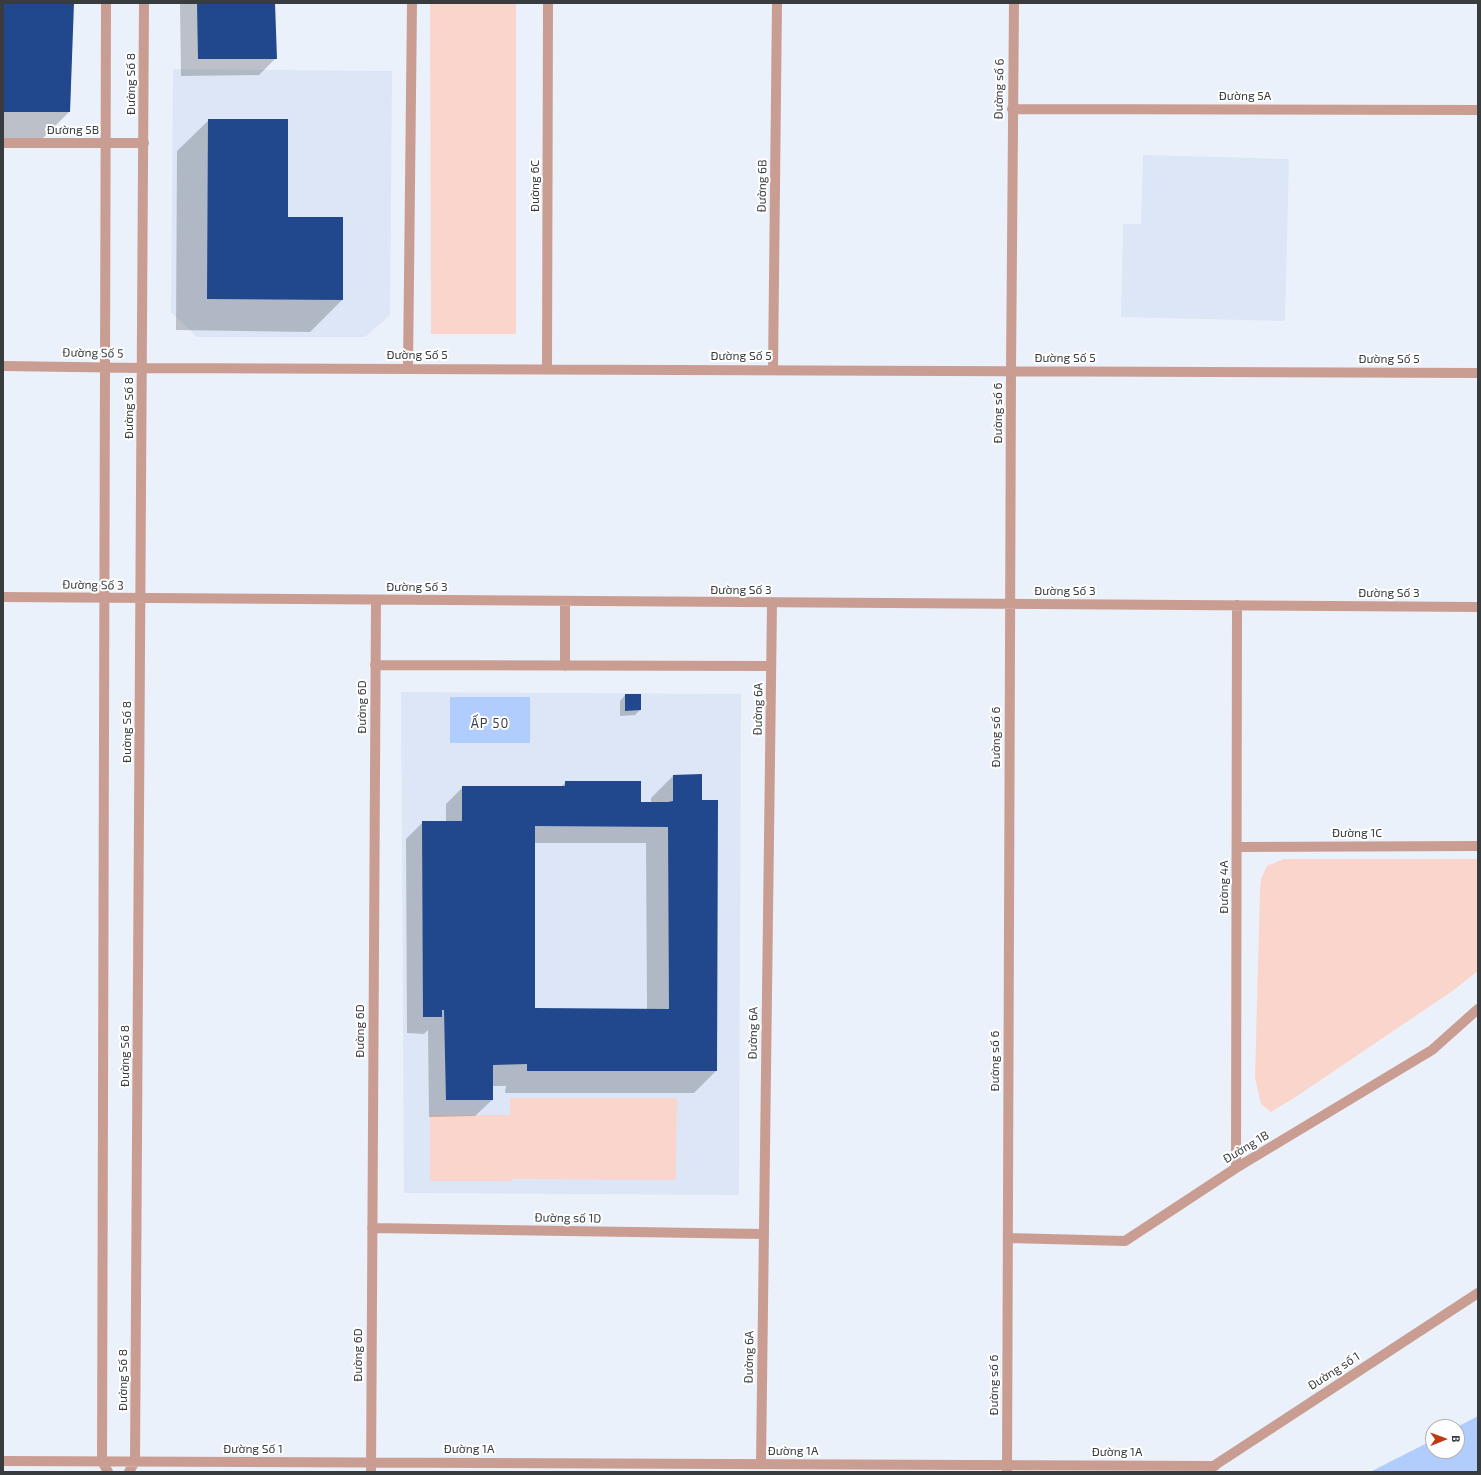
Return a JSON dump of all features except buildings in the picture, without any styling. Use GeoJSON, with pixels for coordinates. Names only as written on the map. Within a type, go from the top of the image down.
{"type":"FeatureCollection","features":[{"type":"Feature","properties":{"kind":"street","name":"Đường Số 8"},"geometry":{"type":"LineString","coordinates":[[102,1461],[106,3]]}},
{"type":"Feature","properties":{"kind":"street","name":"Đường Số 8"},"geometry":{"type":"LineString","coordinates":[[135,1461],[144,3]]}},
{"type":"Feature","properties":{"kind":"street"},"geometry":{"type":"LineString","coordinates":[[408,368],[412,3]]}},
{"type":"Feature","properties":{"kind":"street","name":"Đường 6C"},"geometry":{"type":"LineString","coordinates":[[547,368],[548,3]]}},
{"type":"Feature","properties":{"kind":"street","name":"Đường 6B"},"geometry":{"type":"LineString","coordinates":[[773,370],[777,3]]}},
{"type":"Feature","properties":{"kind":"street","name":"Đường số 6"},"geometry":{"type":"LineString","coordinates":[[1007,1468],[1012,109],[1014,3]]}},
{"type":"Feature","properties":{"kind":"street","name":"Đường 5A"},"geometry":{"type":"LineString","coordinates":[[1012,109],[1478,110]]}},
{"type":"Feature","properties":{"kind":"street","name":"Đường 5B"},"geometry":{"type":"LineString","coordinates":[[3,143],[144,143]]}},
{"type":"Feature","properties":{"kind":"street","name":"Đường Số 5"},"geometry":{"type":"LineString","coordinates":[[3,366],[105,366],[142,368],[547,368],[1478,373]]}},
{"type":"Feature","properties":{"kind":"street","name":"Đường Số 3"},"geometry":{"type":"LineString","coordinates":[[3,597],[1478,607]]}},
{"type":"Feature","properties":{"kind":"street","name":"Đường 6D"},"geometry":{"type":"LineString","coordinates":[[371,1467],[376,600]]}},
{"type":"Feature","properties":{"kind":"street"},"geometry":{"type":"LineString","coordinates":[[565,602],[565,666]]}},
{"type":"Feature","properties":{"kind":"street","name":"Đường 6A"},"geometry":{"type":"LineString","coordinates":[[760,1463],[772,603]]}},
{"type":"Feature","properties":{"kind":"street","name":"Đường 4A"},"geometry":{"type":"LineString","coordinates":[[1236,1168],[1237,605]]}},
{"type":"Feature","properties":{"kind":"street"},"geometry":{"type":"LineString","coordinates":[[375,665],[771,666]]}},
{"type":"Feature","properties":{"kind":"street","name":"Đường 1C"},"geometry":{"type":"LineString","coordinates":[[1237,847],[1478,846]]}},
{"type":"Feature","properties":{"kind":"street","name":"Đường 1B"},"geometry":{"type":"LineString","coordinates":[[1008,1238],[1125,1241],[1236,1168],[1432,1050],[1478,1009]]}},
{"type":"Feature","properties":{"kind":"street","name":"Đường số 1D"},"geometry":{"type":"LineString","coordinates":[[372,1228],[763,1234]]}},
{"type":"Feature","properties":{"kind":"street","name":"Đường số 1"},"geometry":{"type":"LineString","coordinates":[[1205,1472],[1478,1292]]}},
{"type":"Feature","properties":{"kind":"street"},"geometry":{"type":"LineString","coordinates":[[3,1461],[102,1461],[108,1472]]}},
{"type":"Feature","properties":{"kind":"street","name":"Đường Số 1"},"geometry":{"type":"LineString","coordinates":[[102,1461],[371,1467]]}},
{"type":"Feature","properties":{"kind":"street"},"geometry":{"type":"LineString","coordinates":[[129,1472],[135,1461]]}},
{"type":"Feature","properties":{"kind":"street","name":"Đường 1A"},"geometry":{"type":"LineString","coordinates":[[371,1467],[760,1463],[1007,1468],[1215,1466]]}},
{"type":"Feature","properties":{"kind":"shaded area"},"geometry":{"type":"Polygon","coordinates":[[[430,3],[516,3],[516,334],[431,334],[430,3]]]}},
{"type":"Feature","properties":{"kind":"shaded area"},"geometry":{"type":"Polygon","coordinates":[[[173,69],[392,71],[390,315],[365,337],[197,337],[171,312],[173,69]]]}},
{"type":"Feature","properties":{"kind":"shaded area"},"geometry":{"type":"Polygon","coordinates":[[[1143,155],[1289,159],[1285,321],[1121,317],[1123,224],[1141,224],[1143,155]]]}},
{"type":"Feature","properties":{"kind":"shaded area"},"geometry":{"type":"Polygon","coordinates":[[[401,692],[741,694],[739,1195],[404,1193],[401,692]]]}},
{"type":"Feature","properties":{"kind":"shaded area"},"geometry":{"type":"Polygon","coordinates":[[[1284,859],[1478,859],[1478,971],[1451,992],[1271,1112],[1261,1104],[1255,1078],[1260,892],[1261,879],[1267,866],[1284,859]]]}},
{"type":"Feature","properties":{"kind":"shaded area"},"geometry":{"type":"Polygon","coordinates":[[[510,1098],[677,1098],[676,1180],[511,1179],[511,1181],[430,1181],[430,1115],[510,1115],[510,1098]]]}},
{"type":"Feature","properties":{"kind":"water"},"geometry":{"type":"Polygon","coordinates":[[[450,697],[530,697],[530,743],[450,743],[450,697]]]}},
{"type":"Feature","properties":{"kind":"water"},"geometry":{"type":"Polygon","coordinates":[[[1478,1416],[1478,1472],[1370,1472],[1425,1444],[1425,1459],[1465,1459],[1465,1423],[1478,1416]]]}},
{"type":"Feature","properties":{"kind":"district","name":"ẤP 50"},"geometry":{"type":"Point","coordinates":[490,724]}}]}
